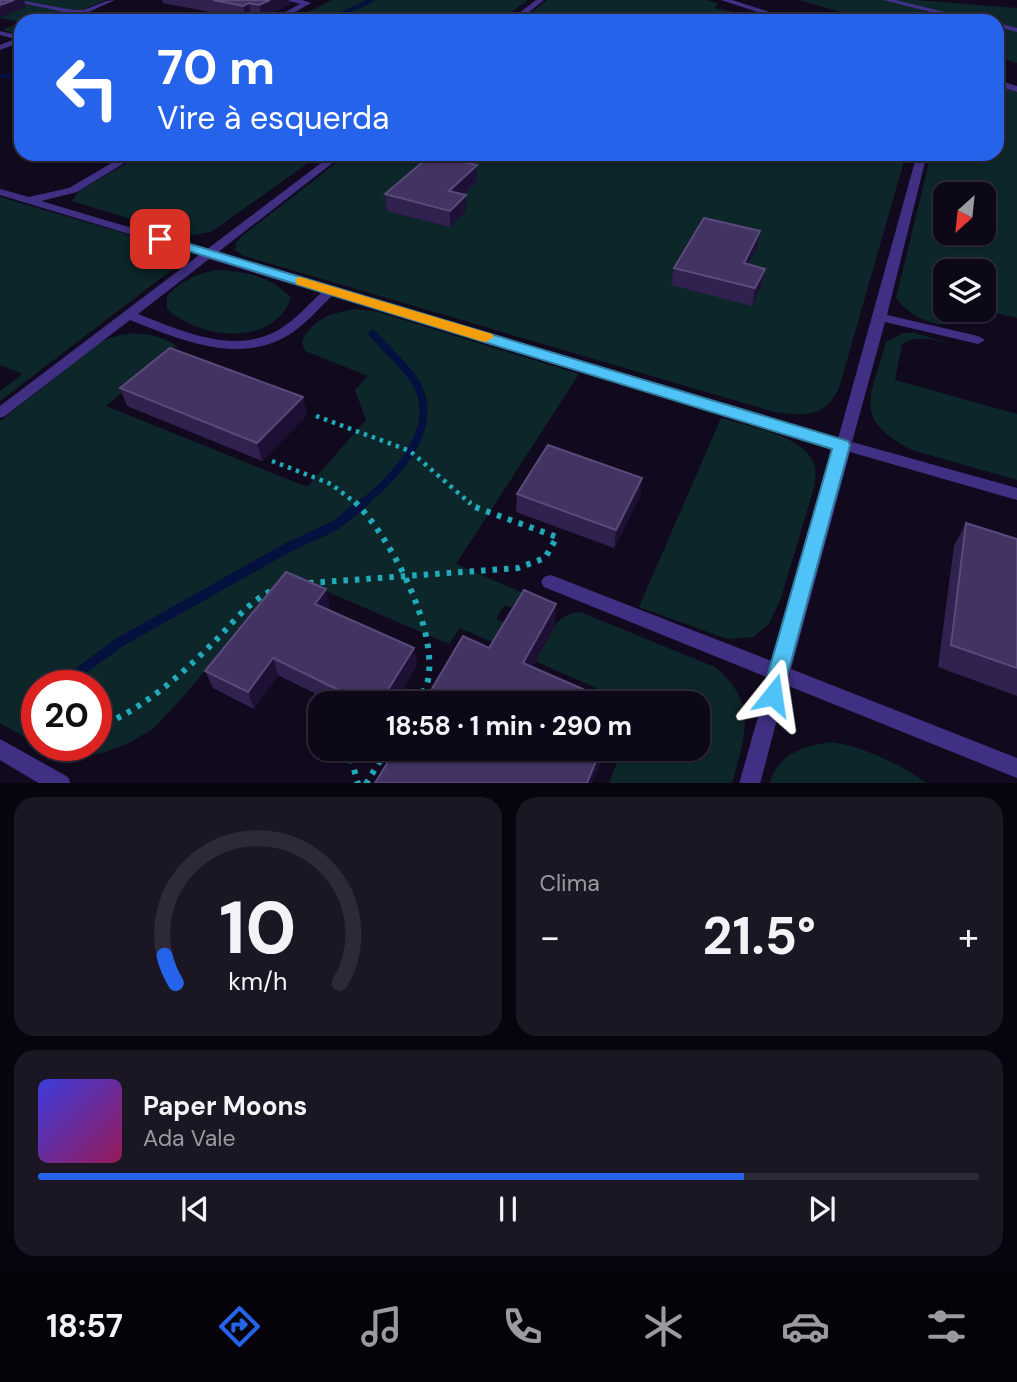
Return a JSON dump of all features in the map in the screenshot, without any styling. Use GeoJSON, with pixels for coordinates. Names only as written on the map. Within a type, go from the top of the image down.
{"type":"FeatureCollection","features":[{"type":"Feature","properties":{"kind":"lane"},"geometry":{"type":"LineString","coordinates":[[12,0],[80,13],[111,0]]}},
{"type":"Feature","properties":{"kind":"lane"},"geometry":{"type":"LineString","coordinates":[[287,14],[307,4],[289,0]]}},
{"type":"Feature","properties":{"kind":"lane"},"geometry":{"type":"LineString","coordinates":[[522,14],[540,0]]}},
{"type":"Feature","properties":{"kind":"lane"},"geometry":{"type":"LineString","coordinates":[[725,0],[771,14]]}},
{"type":"Feature","properties":{"kind":"lane"},"geometry":{"type":"LineString","coordinates":[[887,0],[947,14]]}},
{"type":"Feature","properties":{"kind":"lane"},"geometry":{"type":"LineString","coordinates":[[30,201],[73,190],[122,161]]}},
{"type":"Feature","properties":{"kind":"lane"},"geometry":{"type":"LineString","coordinates":[[0,413],[330,161]]}},
{"type":"Feature","properties":{"kind":"lane"},"geometry":{"type":"LineString","coordinates":[[749,783],[880,317],[920,161]]}},
{"type":"Feature","properties":{"kind":"lane"},"geometry":{"type":"LineString","coordinates":[[62,210],[73,190]]}},
{"type":"Feature","properties":{"kind":"lane"},"geometry":{"type":"LineString","coordinates":[[0,192],[842,445],[1017,494]]}},
{"type":"Feature","properties":{"kind":"lane"},"geometry":{"type":"LineString","coordinates":[[128,315],[194,338],[220,345],[243,347],[264,342],[285,332],[331,290]]}},
{"type":"Feature","properties":{"kind":"lane"},"geometry":{"type":"LineString","coordinates":[[880,317],[978,340]]}},
{"type":"Feature","properties":{"kind":"lane"},"geometry":{"type":"LineString","coordinates":[[550,582],[1017,768]]}},
{"type":"Feature","properties":{"kind":"lane"},"geometry":{"type":"LineString","coordinates":[[0,749],[61,783]]}},
{"type":"Feature","properties":{"kind":"path"},"geometry":{"type":"LineString","coordinates":[[307,584],[518,568],[545,558],[557,537],[475,507],[410,451],[316,416]]}},
{"type":"Feature","properties":{"kind":"path"},"geometry":{"type":"LineString","coordinates":[[272,461],[343,491],[365,511],[422,619],[429,666],[427,684],[423,691]]}},
{"type":"Feature","properties":{"kind":"path"},"geometry":{"type":"LineString","coordinates":[[112,720],[140,707],[176,679],[245,611],[272,589],[284,587]]}},
{"type":"Feature","properties":{"kind":"path"},"geometry":{"type":"LineString","coordinates":[[352,761],[358,783]]}},
{"type":"Feature","properties":{"kind":"path"},"geometry":{"type":"LineString","coordinates":[[366,783],[380,761]]}},
{"type":"Feature","properties":{"kind":"green space"},"geometry":{"type":"Polygon","coordinates":[[[0,0],[106,0],[71,14],[14,14],[14,21],[0,18],[0,0]]]}},
{"type":"Feature","properties":{"kind":"green space"},"geometry":{"type":"Polygon","coordinates":[[[332,0],[528,0],[509,14],[304,14],[332,0]]]}},
{"type":"Feature","properties":{"kind":"green space"},"geometry":{"type":"Polygon","coordinates":[[[547,0],[707,0],[718,3],[715,8],[743,14],[529,14],[547,0]]]}},
{"type":"Feature","properties":{"kind":"green space"},"geometry":{"type":"Polygon","coordinates":[[[799,0],[916,0],[1017,8],[1017,63],[1004,59],[1004,14],[848,14],[799,0]]]}},
{"type":"Feature","properties":{"kind":"green space"},"geometry":{"type":"Polygon","coordinates":[[[14,25],[14,33],[2,30],[14,25]]]}},
{"type":"Feature","properties":{"kind":"green space"},"geometry":{"type":"Polygon","coordinates":[[[1004,88],[1017,92],[1017,318],[996,313],[996,259],[933,259],[933,322],[956,322],[933,323],[911,313],[896,298],[929,161],[1004,161],[1004,88]]]}},
{"type":"Feature","properties":{"kind":"green space"},"geometry":{"type":"Polygon","coordinates":[[[131,161],[311,161],[211,232],[193,235],[176,233],[72,201],[79,191],[131,161]]]}},
{"type":"Feature","properties":{"kind":"green space"},"geometry":{"type":"Polygon","coordinates":[[[339,161],[904,161],[839,388],[827,405],[820,410],[804,414],[774,412],[244,256],[235,250],[236,242],[339,161]]]}},
{"type":"Feature","properties":{"kind":"green space"},"geometry":{"type":"Polygon","coordinates":[[[0,197],[168,246],[179,252],[182,262],[0,401],[0,391],[23,374],[0,365],[0,197]]]}},
{"type":"Feature","properties":{"kind":"green space"},"geometry":{"type":"Polygon","coordinates":[[[216,270],[257,276],[275,284],[291,298],[282,314],[269,325],[234,334],[197,327],[167,309],[167,296],[183,282],[216,270]]]}},
{"type":"Feature","properties":{"kind":"green space"},"geometry":{"type":"Polygon","coordinates":[[[356,309],[378,312],[579,374],[456,564],[521,592],[524,597],[517,610],[505,605],[496,619],[515,627],[541,651],[560,620],[580,612],[715,667],[729,681],[743,707],[744,735],[732,783],[609,783],[617,761],[710,761],[710,691],[603,691],[460,628],[449,644],[286,574],[182,698],[154,728],[129,743],[112,749],[112,670],[21,670],[21,735],[0,723],[0,421],[102,341],[122,335],[149,335],[177,346],[106,406],[307,487],[366,420],[355,390],[368,376],[305,351],[302,342],[317,322],[339,312],[356,309]]]}},
{"type":"Feature","properties":{"kind":"green space"},"geometry":{"type":"Polygon","coordinates":[[[903,333],[915,333],[952,344],[914,339],[902,344],[895,380],[1017,414],[1017,480],[912,450],[880,428],[870,405],[872,392],[886,342],[903,333]]]}},
{"type":"Feature","properties":{"kind":"green space"},"geometry":{"type":"Polygon","coordinates":[[[721,418],[789,440],[810,456],[815,469],[815,484],[781,598],[769,624],[753,637],[727,639],[639,607],[721,418]]]}},
{"type":"Feature","properties":{"kind":"green space"},"geometry":{"type":"Polygon","coordinates":[[[831,742],[881,757],[927,783],[770,783],[785,758],[802,749],[831,742]]]}},
{"type":"Feature","properties":{"kind":"building"},"geometry":{"type":"Polygon","coordinates":[[[0,0],[14,0],[0,5],[0,0]]]}},
{"type":"Feature","properties":{"kind":"building"},"geometry":{"type":"Polygon","coordinates":[[[213,0],[270,0],[259,5],[249,3],[243,6],[213,0]]]}},
{"type":"Feature","properties":{"kind":"building"},"geometry":{"type":"Polygon","coordinates":[[[424,161],[459,161],[477,165],[449,191],[466,195],[450,211],[385,194],[424,161]]]}},
{"type":"Feature","properties":{"kind":"building"},"geometry":{"type":"Polygon","coordinates":[[[704,218],[760,231],[744,263],[765,269],[755,288],[674,268],[704,218]]]}},
{"type":"Feature","properties":{"kind":"building"},"geometry":{"type":"Polygon","coordinates":[[[170,348],[303,397],[257,443],[120,388],[170,348]]]}},
{"type":"Feature","properties":{"kind":"building"},"geometry":{"type":"Polygon","coordinates":[[[548,445],[642,478],[616,530],[517,494],[548,445]]]}},
{"type":"Feature","properties":{"kind":"building"},"geometry":{"type":"Polygon","coordinates":[[[966,523],[1017,539],[1017,668],[951,645],[966,523]]]}},
{"type":"Feature","properties":{"kind":"building"},"geometry":{"type":"Polygon","coordinates":[[[286,572],[326,589],[315,604],[414,648],[387,691],[340,691],[273,658],[248,692],[205,671],[286,572]]]}},
{"type":"Feature","properties":{"kind":"building"},"geometry":{"type":"Polygon","coordinates":[[[524,590],[556,604],[523,663],[587,691],[431,691],[463,636],[489,648],[524,590]]]}},
{"type":"Feature","properties":{"kind":"building"},"geometry":{"type":"Polygon","coordinates":[[[389,761],[596,761],[587,783],[375,783],[389,761]]]}},
{"type":"Feature","properties":{"kind":"waterway"},"geometry":{"type":"LineString","coordinates":[[341,14],[372,0]]}},
{"type":"Feature","properties":{"kind":"waterway"},"geometry":{"type":"LineString","coordinates":[[0,76],[14,77]]}},
{"type":"Feature","properties":{"kind":"waterway"},"geometry":{"type":"LineString","coordinates":[[362,504],[399,468],[410,453],[423,421],[423,405],[416,382],[373,334]]}},
{"type":"Feature","properties":{"kind":"waterway"},"geometry":{"type":"LineString","coordinates":[[82,670],[120,642],[287,548],[336,525],[364,502]]}},
{"type":"Feature","properties":{"kind":"slow traffic"},"geometry":{"type":"LineString","coordinates":[[300,281],[486,337]]}},
{"type":"Feature","properties":{"kind":"route"},"geometry":{"type":"LineString","coordinates":[[160,239],[842,445],[773,695]]}}]}
